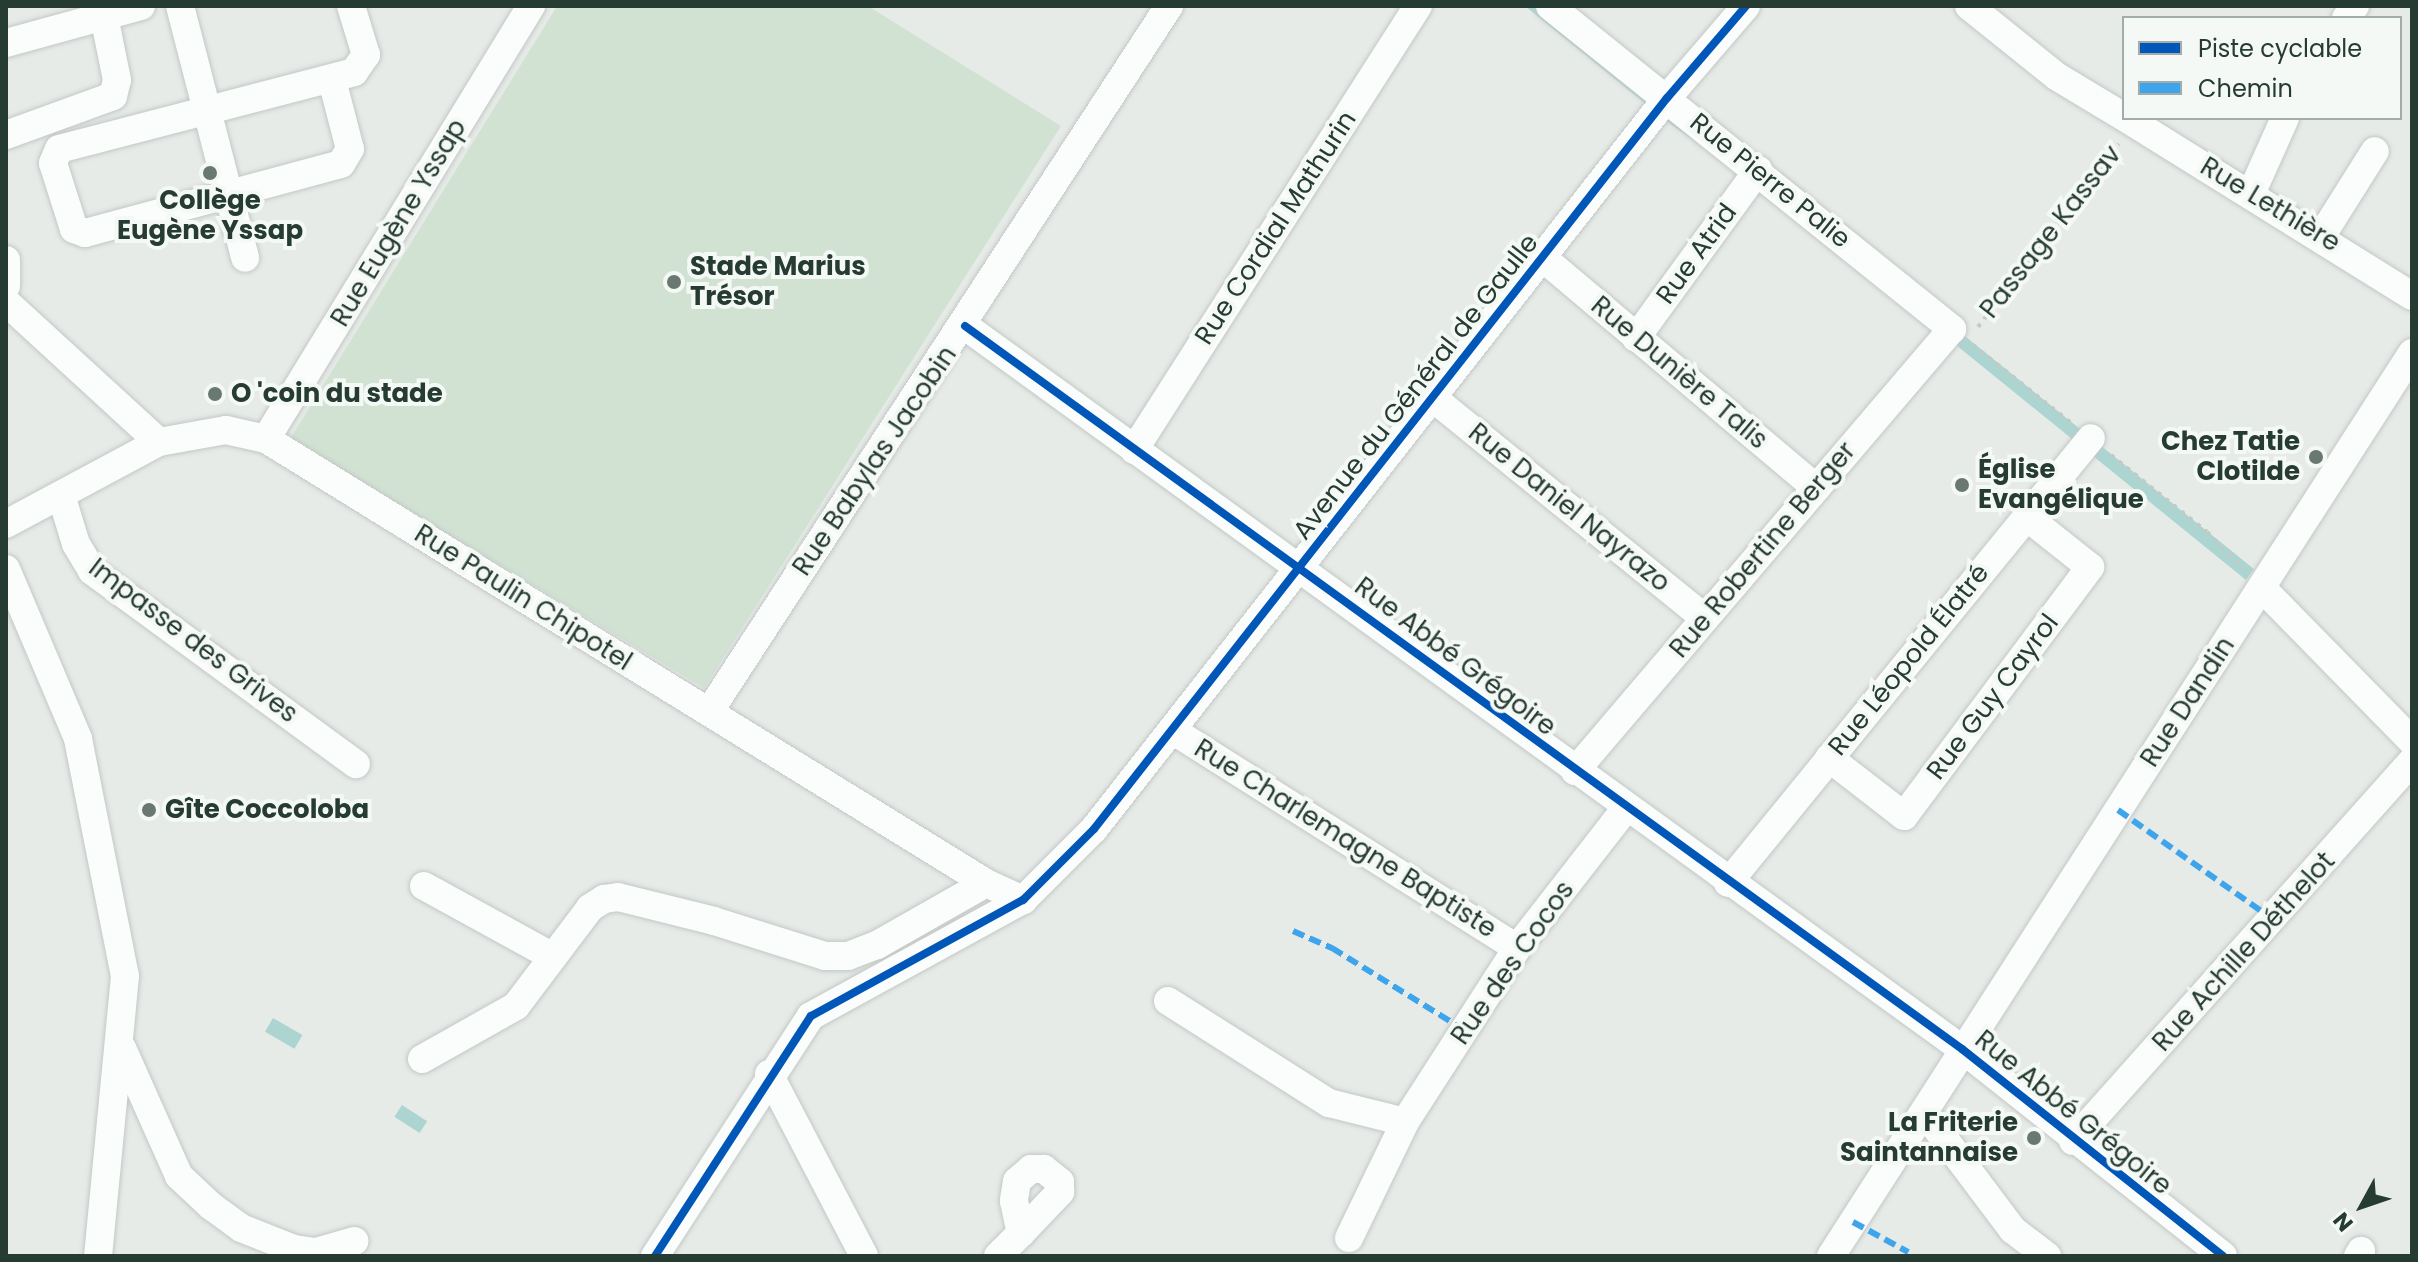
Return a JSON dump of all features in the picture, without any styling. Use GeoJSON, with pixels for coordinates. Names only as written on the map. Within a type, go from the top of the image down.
{"type":"FeatureCollection","features":[{"type":"Feature","properties":{"kind":"street"},"geometry":{"type":"LineString","coordinates":[[6,43],[141,6]]}},
{"type":"Feature","properties":{"kind":"street"},"geometry":{"type":"LineString","coordinates":[[180,6],[245,258]]}},
{"type":"Feature","properties":{"kind":"street"},"geometry":{"type":"LineString","coordinates":[[332,80],[349,157],[341,164],[230,197],[85,233],[74,229],[53,156],[66,146],[354,72],[366,55],[351,6]]}},
{"type":"Feature","properties":{"kind":"street","name":"Rue Eugène Yssap"},"geometry":{"type":"LineString","coordinates":[[266,439],[531,6]]}},
{"type":"Feature","properties":{"kind":"street","name":"Rue Babylas Jacobin"},"geometry":{"type":"LineString","coordinates":[[709,712],[965,326],[1169,6]]}},
{"type":"Feature","properties":{"kind":"street","name":"Rue Cordial Mathurin"},"geometry":{"type":"LineString","coordinates":[[1134,450],[1418,6]]}},
{"type":"Feature","properties":{"kind":"street","name":"Rue Pierre Palie"},"geometry":{"type":"LineString","coordinates":[[1550,6],[1964,329]]}},
{"type":"Feature","properties":{"kind":"street","name":"Avenue du Général de Gaulle"},"geometry":{"type":"LineString","coordinates":[[655,1256],[769,1074],[823,1008],[1023,900],[1094,829],[1667,98],[1746,6]]}},
{"type":"Feature","properties":{"kind":"street","name":"Rue Lethière"},"geometry":{"type":"LineString","coordinates":[[1969,6],[2056,76],[2122,115]]}},
{"type":"Feature","properties":{"kind":"street"},"geometry":{"type":"LineString","coordinates":[[6,135],[113,96],[117,80],[104,16]]}},
{"type":"Feature","properties":{"kind":"street"},"geometry":{"type":"LineString","coordinates":[[107,100],[119,133]]}},
{"type":"Feature","properties":{"kind":"street","name":"Rue Lethière"},"geometry":{"type":"LineString","coordinates":[[2130,120],[2322,235],[2412,296]]}},
{"type":"Feature","properties":{"kind":"street"},"geometry":{"type":"LineString","coordinates":[[2251,194],[2284,120]]}},
{"type":"Feature","properties":{"kind":"street"},"geometry":{"type":"LineString","coordinates":[[2322,235],[2375,151]]}},
{"type":"Feature","properties":{"kind":"street","name":"Rue Atrid"},"geometry":{"type":"LineString","coordinates":[[1636,338],[1758,170]]}},
{"type":"Feature","properties":{"kind":"street","name":"Rue Dunière Talis"},"geometry":{"type":"LineString","coordinates":[[1543,258],[1816,488]]}},
{"type":"Feature","properties":{"kind":"street"},"geometry":{"type":"LineString","coordinates":[[6,260],[6,286]]}},
{"type":"Feature","properties":{"kind":"street"},"geometry":{"type":"LineString","coordinates":[[6,302],[159,442]]}},
{"type":"Feature","properties":{"kind":"street","name":"Rue Abbé Grégoire"},"geometry":{"type":"LineString","coordinates":[[965,326],[1301,567],[1728,883],[1962,1049],[2209,1252]]}},
{"type":"Feature","properties":{"kind":"street","name":"Rue Robertine Berger"},"geometry":{"type":"LineString","coordinates":[[1575,771],[1816,488],[1964,329]]}},
{"type":"Feature","properties":{"kind":"street","name":"Rue Dandin"},"geometry":{"type":"LineString","coordinates":[[1831,1256],[2412,353]]}},
{"type":"Feature","properties":{"kind":"street","name":"Rue Daniel Nayrazo"},"geometry":{"type":"LineString","coordinates":[[1433,398],[1705,618]]}},
{"type":"Feature","properties":{"kind":"street","name":"Rue Paulin Chipotel"},"geometry":{"type":"LineString","coordinates":[[6,524],[159,442],[226,430],[266,439],[986,883],[1023,900]]}},
{"type":"Feature","properties":{"kind":"street","name":"Rue Léopold Élatré"},"geometry":{"type":"LineString","coordinates":[[1728,883],[2091,438]]}},
{"type":"Feature","properties":{"kind":"street","name":"Impasse des Grives"},"geometry":{"type":"LineString","coordinates":[[61,495],[76,544],[92,571],[356,764]]}},
{"type":"Feature","properties":{"kind":"street","name":"Rue Guy Cayrol"},"geometry":{"type":"LineString","coordinates":[[1829,758],[1904,816],[2090,567],[2027,517]]}},
{"type":"Feature","properties":{"kind":"street"},"geometry":{"type":"LineString","coordinates":[[6,569],[78,739],[125,976],[122,1048],[98,1256]]}},
{"type":"Feature","properties":{"kind":"street"},"geometry":{"type":"LineString","coordinates":[[2262,588],[2408,729]]}},
{"type":"Feature","properties":{"kind":"street","name":"Rue Charlemagne Baptiste"},"geometry":{"type":"LineString","coordinates":[[1172,730],[1517,948]]}},
{"type":"Feature","properties":{"kind":"street","name":"Rue Achille Déthelot"},"geometry":{"type":"LineString","coordinates":[[2073,1141],[2412,761]]}},
{"type":"Feature","properties":{"kind":"street","name":"Rue des Cocos"},"geometry":{"type":"LineString","coordinates":[[1349,1238],[1405,1122],[1517,948],[1626,808]]}},
{"type":"Feature","properties":{"kind":"street"},"geometry":{"type":"LineString","coordinates":[[422,1059],[516,1006],[590,908],[604,899],[618,897],[714,921],[825,956],[848,956],[877,945],[986,883]]}},
{"type":"Feature","properties":{"kind":"street"},"geometry":{"type":"LineString","coordinates":[[424,886],[553,957]]}},
{"type":"Feature","properties":{"kind":"street"},"geometry":{"type":"LineString","coordinates":[[1168,1001],[1329,1103],[1405,1122]]}},
{"type":"Feature","properties":{"kind":"street"},"geometry":{"type":"LineString","coordinates":[[122,1048],[179,1176],[211,1206],[241,1228],[294,1249],[316,1252],[354,1241]]}},
{"type":"Feature","properties":{"kind":"street"},"geometry":{"type":"LineString","coordinates":[[769,1074],[864,1256]]}},
{"type":"Feature","properties":{"kind":"street"},"geometry":{"type":"LineString","coordinates":[[1925,1113],[2013,1230],[2047,1256]]}},
{"type":"Feature","properties":{"kind":"street"},"geometry":{"type":"LineString","coordinates":[[998,1256],[1021,1233]]}},
{"type":"Feature","properties":{"kind":"green space","name":"Stade Marius Trésor"},"geometry":{"type":"Polygon","coordinates":[[[557,6],[868,6],[1061,126],[704,688],[290,439],[557,6]]]}},
{"type":"Feature","properties":{"kind":"water"},"geometry":{"type":"Polygon","coordinates":[[[1525,6],[1542,6],[1956,329],[2254,569],[2246,580],[1755,182],[1673,126],[1525,6]]]}},
{"type":"Feature","properties":{"kind":"water"},"geometry":{"type":"Polygon","coordinates":[[[273,1018],[302,1035],[294,1049],[265,1032],[273,1018]]]}},
{"type":"Feature","properties":{"kind":"water"},"geometry":{"type":"Polygon","coordinates":[[[402,1105],[427,1121],[420,1133],[394,1117],[402,1105]]]}},
{"type":"Feature","properties":{"kind":"marked path"},"geometry":{"type":"LineString","coordinates":[[2118,810],[2274,920]]}},
{"type":"Feature","properties":{"kind":"marked path"},"geometry":{"type":"LineString","coordinates":[[1293,931],[1332,948],[1466,1031]]}},
{"type":"Feature","properties":{"kind":"marked path"},"geometry":{"type":"LineString","coordinates":[[1853,1222],[1908,1252]]}},
{"type":"Feature","properties":{"kind":"cycle path"},"geometry":{"type":"LineString","coordinates":[[655,1256],[811,1016],[1023,900],[1094,829],[1667,98],[1746,6]]}},
{"type":"Feature","properties":{"kind":"cycle path"},"geometry":{"type":"LineString","coordinates":[[965,326],[1962,1049],[2223,1256]]}},
{"type":"Feature","properties":{"kind":"place","name":"Collège Eugène Yssap"},"geometry":{"type":"Point","coordinates":[210,173]}},
{"type":"Feature","properties":{"kind":"place","name":"Stade Marius Trésor"},"geometry":{"type":"Point","coordinates":[674,282]}},
{"type":"Feature","properties":{"kind":"place","name":"O 'coin du stade"},"geometry":{"type":"Point","coordinates":[215,394]}},
{"type":"Feature","properties":{"kind":"place","name":"Chez Tatie Clotilde"},"geometry":{"type":"Point","coordinates":[2316,457]}},
{"type":"Feature","properties":{"kind":"place","name":"Église Evangélique"},"geometry":{"type":"Point","coordinates":[1962,485]}},
{"type":"Feature","properties":{"kind":"place","name":"Gîte Coccoloba"},"geometry":{"type":"Point","coordinates":[149,810]}},
{"type":"Feature","properties":{"kind":"place","name":"La Friterie Saintannaise"},"geometry":{"type":"Point","coordinates":[2034,1138]}}]}
